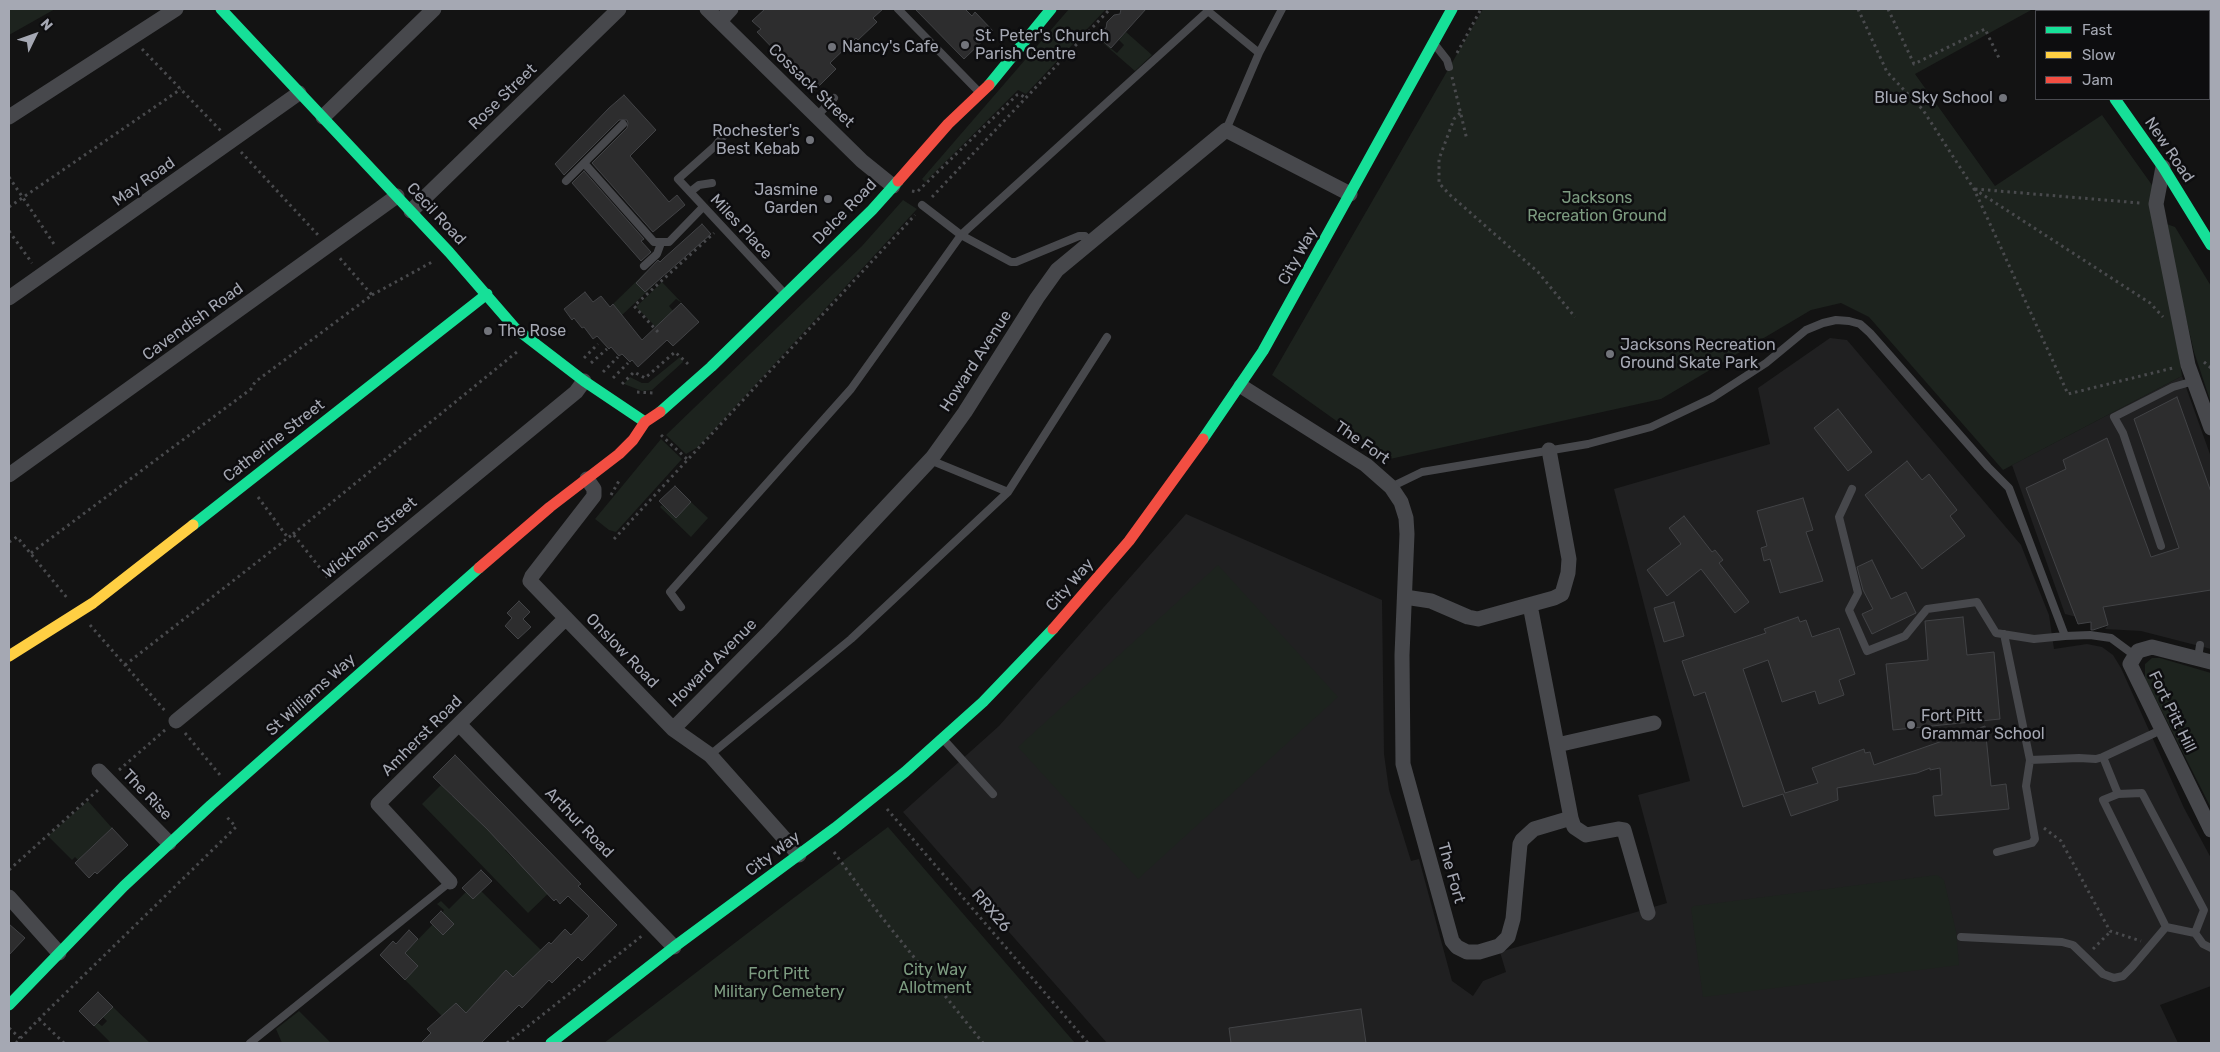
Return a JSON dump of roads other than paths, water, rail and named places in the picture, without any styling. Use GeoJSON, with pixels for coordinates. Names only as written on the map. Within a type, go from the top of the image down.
{"type":"FeatureCollection","features":[{"type":"Feature","properties":{"kind":"street"},"geometry":{"type":"LineString","coordinates":[[9,117],[176,9]]}},
{"type":"Feature","properties":{"kind":"street","name":"Cecil Road"},"geometry":{"type":"LineString","coordinates":[[221,9],[449,252],[519,332],[584,381],[645,422]]}},
{"type":"Feature","properties":{"kind":"street"},"geometry":{"type":"LineString","coordinates":[[322,117],[434,9]]}},
{"type":"Feature","properties":{"kind":"street","name":"Rose Street"},"geometry":{"type":"LineString","coordinates":[[411,211],[619,9]]}},
{"type":"Feature","properties":{"kind":"street","name":"Cossack Street"},"geometry":{"type":"LineString","coordinates":[[707,9],[874,172],[900,186]]}},
{"type":"Feature","properties":{"kind":"street"},"geometry":{"type":"LineString","coordinates":[[720,21],[731,9]]}},
{"type":"Feature","properties":{"kind":"street","name":"Delce Road"},"geometry":{"type":"LineString","coordinates":[[645,422],[656,416],[691,386],[900,186],[957,115],[981,94],[1051,9]]}},
{"type":"Feature","properties":{"kind":"street","name":"City Way"},"geometry":{"type":"LineString","coordinates":[[551,1043],[876,796],[942,739],[1031,653],[1107,567],[1175,480],[1241,386],[1263,351],[1452,9]]}},
{"type":"Feature","properties":{"kind":"street","name":"May Road"},"geometry":{"type":"LineString","coordinates":[[9,298],[299,93]]}},
{"type":"Feature","properties":{"kind":"street","name":"New Road"},"geometry":{"type":"LineString","coordinates":[[2115,100],[2163,167],[2211,245]]}},
{"type":"Feature","properties":{"kind":"street"},"geometry":{"type":"LineString","coordinates":[[1226,130],[1350,194]]}},
{"type":"Feature","properties":{"kind":"street","name":"Howard Avenue"},"geometry":{"type":"LineString","coordinates":[[673,729],[770,631],[930,460],[965,412],[1050,280],[1090,241],[1226,130]]}},
{"type":"Feature","properties":{"kind":"street"},"geometry":{"type":"LineString","coordinates":[[2163,167],[2156,204],[2188,365],[2211,428]]}},
{"type":"Feature","properties":{"kind":"street","name":"Cavendish Road"},"geometry":{"type":"LineString","coordinates":[[9,475],[397,196]]}},
{"type":"Feature","properties":{"kind":"street","name":"Catherine Street"},"geometry":{"type":"LineString","coordinates":[[9,656],[79,613],[487,294]]}},
{"type":"Feature","properties":{"kind":"street","name":"Wickham Street"},"geometry":{"type":"LineString","coordinates":[[174,724],[576,392],[584,381]]}},
{"type":"Feature","properties":{"kind":"street","name":"The Fort"},"geometry":{"type":"LineString","coordinates":[[1241,386],[1358,459],[1391,487],[1401,502],[1407,522],[1401,719],[1403,764],[1448,928],[1457,947],[1464,952],[1476,952],[1499,946],[1505,942],[1513,919],[1520,843],[1534,829],[1571,818]]}},
{"type":"Feature","properties":{"kind":"street","name":"St Williams Way"},"geometry":{"type":"LineString","coordinates":[[9,1005],[169,844],[482,565],[630,444],[645,422]]}},
{"type":"Feature","properties":{"kind":"street"},"geometry":{"type":"LineString","coordinates":[[1405,597],[1428,600],[1476,619],[1530,605],[1562,594],[1569,569],[1569,557],[1549,450]]}},
{"type":"Feature","properties":{"kind":"street","name":"Onslow Road"},"geometry":{"type":"LineString","coordinates":[[587,479],[594,489],[593,498],[530,580],[673,729],[710,755],[799,855]]}},
{"type":"Feature","properties":{"kind":"street"},"geometry":{"type":"LineString","coordinates":[[1530,605],[1574,827],[1586,835],[1618,829],[1624,830],[1648,913]]}},
{"type":"Feature","properties":{"kind":"street","name":"Amherst Road"},"geometry":{"type":"LineString","coordinates":[[450,882],[378,804],[566,618]]}},
{"type":"Feature","properties":{"kind":"street","name":"Fort Pitt Hill"},"geometry":{"type":"LineString","coordinates":[[2203,655],[2155,646],[2144,648],[2134,655],[2130,664],[2211,830]]}},
{"type":"Feature","properties":{"kind":"street"},"geometry":{"type":"LineString","coordinates":[[1557,745],[1654,723]]}},
{"type":"Feature","properties":{"kind":"street","name":"Arthur Road"},"geometry":{"type":"LineString","coordinates":[[459,724],[674,948]]}},
{"type":"Feature","properties":{"kind":"street","name":"The Rise"},"geometry":{"type":"LineString","coordinates":[[99,771],[169,844]]}},
{"type":"Feature","properties":{"kind":"street"},"geometry":{"type":"LineString","coordinates":[[9,897],[59,953]]}},
{"type":"Feature","properties":{"kind":"lane"},"geometry":{"type":"LineString","coordinates":[[898,9],[981,94]]}},
{"type":"Feature","properties":{"kind":"lane"},"geometry":{"type":"LineString","coordinates":[[1226,130],[1258,53],[1282,9]]}},
{"type":"Feature","properties":{"kind":"lane"},"geometry":{"type":"LineString","coordinates":[[681,607],[670,592],[851,389],[961,235],[1208,10],[1258,53]]}},
{"type":"Feature","properties":{"kind":"lane"},"geometry":{"type":"LineString","coordinates":[[1434,43],[1447,60],[1449,67]]}},
{"type":"Feature","properties":{"kind":"lane"},"geometry":{"type":"LineString","coordinates":[[816,116],[834,98]]}},
{"type":"Feature","properties":{"kind":"lane"},"geometry":{"type":"LineString","coordinates":[[566,181],[622,124]]}},
{"type":"Feature","properties":{"kind":"lane","name":"Miles Place"},"geometry":{"type":"LineString","coordinates":[[727,132],[714,147],[678,179],[785,294]]}},
{"type":"Feature","properties":{"kind":"lane"},"geometry":{"type":"LineString","coordinates":[[584,163],[653,242],[668,243],[703,207]]}},
{"type":"Feature","properties":{"kind":"lane"},"geometry":{"type":"LineString","coordinates":[[690,192],[698,185],[712,183]]}},
{"type":"Feature","properties":{"kind":"lane"},"geometry":{"type":"LineString","coordinates":[[923,205],[961,235],[1012,262],[1077,236],[1085,236],[1090,241]]}},
{"type":"Feature","properties":{"kind":"lane"},"geometry":{"type":"LineString","coordinates":[[644,266],[657,254],[661,243]]}},
{"type":"Feature","properties":{"kind":"lane"},"geometry":{"type":"LineString","coordinates":[[1391,487],[1422,472],[1601,441],[1656,425],[1712,398],[1766,362],[1806,330],[1823,322],[1836,320],[1860,324],[2009,488],[2065,636]]}},
{"type":"Feature","properties":{"kind":"lane"},"geometry":{"type":"LineString","coordinates":[[710,755],[851,639],[1008,492],[1107,337]]}},
{"type":"Feature","properties":{"kind":"lane"},"geometry":{"type":"LineString","coordinates":[[2162,546],[2123,433],[2114,417],[2172,387],[2194,381]]}},
{"type":"Feature","properties":{"kind":"lane"},"geometry":{"type":"LineString","coordinates":[[930,460],[1008,492]]}},
{"type":"Feature","properties":{"kind":"lane"},"geometry":{"type":"LineString","coordinates":[[1852,488],[1839,517],[1858,593],[1849,610],[1867,651],[1905,636],[1928,609],[1976,602],[1996,633],[2034,639],[2065,636],[2111,638],[2134,655]]}},
{"type":"Feature","properties":{"kind":"lane"},"geometry":{"type":"LineString","coordinates":[[1998,852],[2033,843],[2035,838],[2026,786],[2030,760],[2004,634]]}},
{"type":"Feature","properties":{"kind":"lane"},"geometry":{"type":"LineString","coordinates":[[2030,760],[2096,759],[2161,730]]}},
{"type":"Feature","properties":{"kind":"lane"},"geometry":{"type":"LineString","coordinates":[[942,739],[992,794]]}},
{"type":"Feature","properties":{"kind":"lane"},"geometry":{"type":"LineString","coordinates":[[2103,757],[2118,794]]}},
{"type":"Feature","properties":{"kind":"lane"},"geometry":{"type":"LineString","coordinates":[[2166,927],[2103,800],[2118,794],[2142,793],[2204,910],[2196,933]]}},
{"type":"Feature","properties":{"kind":"lane"},"geometry":{"type":"LineString","coordinates":[[250,1043],[450,882]]}},
{"type":"Feature","properties":{"kind":"lane"},"geometry":{"type":"LineString","coordinates":[[2166,927],[2196,933],[2203,944],[2211,948]]}},
{"type":"Feature","properties":{"kind":"lane"},"geometry":{"type":"LineString","coordinates":[[1961,937],[2062,942],[2073,945],[2104,974],[2114,978],[2123,976],[2166,927]]}},
{"type":"Feature","properties":{"kind":"place","name":"St. Peter's Church Parish Centre"},"geometry":{"type":"Point","coordinates":[965,45]}},
{"type":"Feature","properties":{"kind":"place","name":"Nancy's Cafe"},"geometry":{"type":"Point","coordinates":[832,47]}},
{"type":"Feature","properties":{"kind":"place","name":"Blue Sky School"},"geometry":{"type":"Point","coordinates":[2003,98]}},
{"type":"Feature","properties":{"kind":"place","name":"Rochester's Best Kebab"},"geometry":{"type":"Point","coordinates":[810,140]}},
{"type":"Feature","properties":{"kind":"place","name":"Jasmine Garden"},"geometry":{"type":"Point","coordinates":[828,199]}},
{"type":"Feature","properties":{"kind":"place","name":"The Rose"},"geometry":{"type":"Point","coordinates":[488,331]}},
{"type":"Feature","properties":{"kind":"place","name":"Jacksons Recreation Ground Skate Park"},"geometry":{"type":"Point","coordinates":[1610,354]}},
{"type":"Feature","properties":{"kind":"place","name":"Fort Pitt Grammar School"},"geometry":{"type":"Point","coordinates":[1911,725]}},
{"type":"Feature","properties":{"kind":"park label","name":"Jacksons Recreation Ground"},"geometry":{"type":"Point","coordinates":[1597,207]}},
{"type":"Feature","properties":{"kind":"park label","name":"City Way Allotment"},"geometry":{"type":"Point","coordinates":[935,979]}},
{"type":"Feature","properties":{"kind":"park label","name":"Fort Pitt Military Cemetery"},"geometry":{"type":"Point","coordinates":[779,983]}}]}
